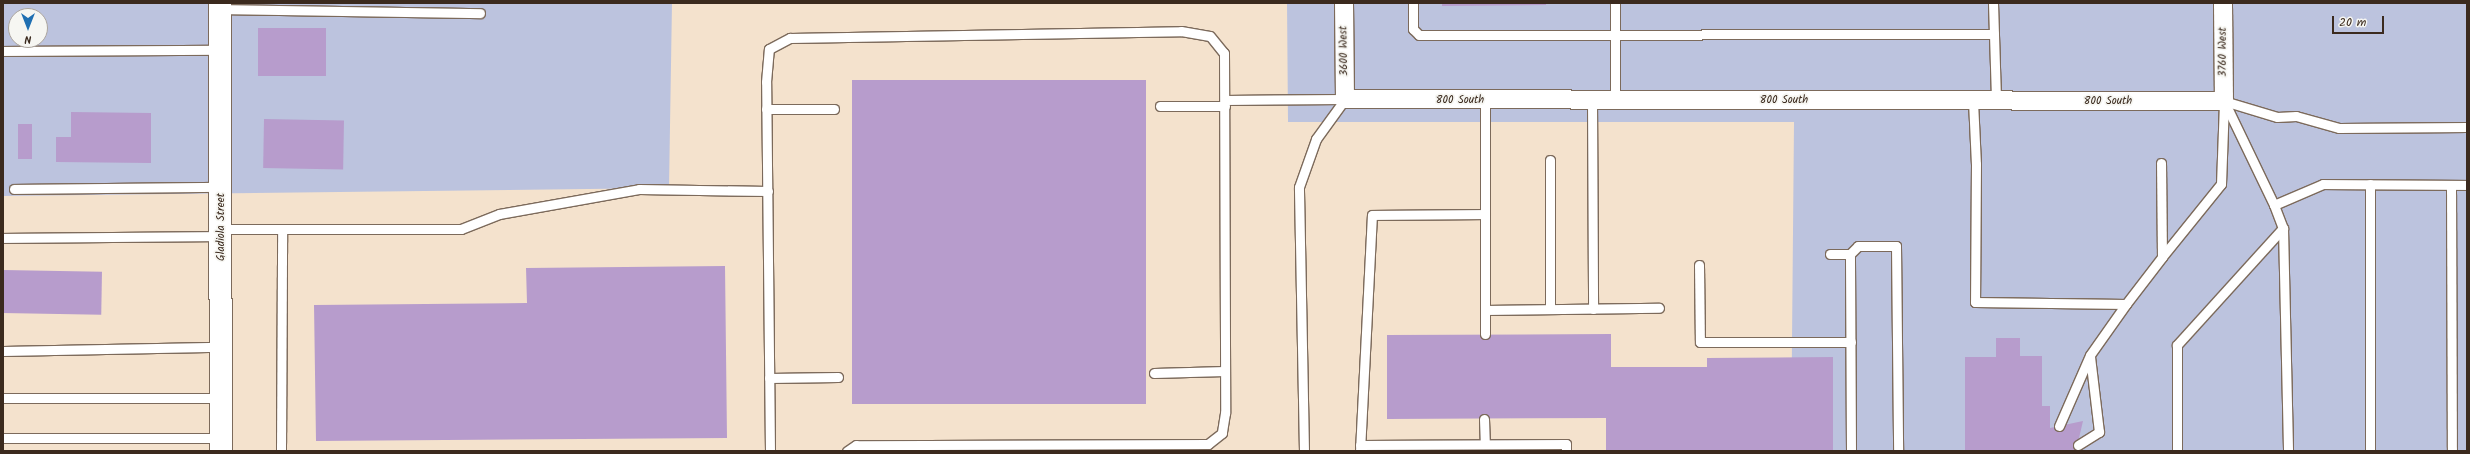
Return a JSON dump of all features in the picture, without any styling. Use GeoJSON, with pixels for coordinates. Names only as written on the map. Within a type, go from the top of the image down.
{"type":"FeatureCollection","features":[{"type":"Feature","properties":{"kind":"street","name":"3600 West"},"geometry":{"type":"LineString","coordinates":[[1344,3],[1345,99]]}},
{"type":"Feature","properties":{"kind":"street","name":"3760 West"},"geometry":{"type":"LineString","coordinates":[[2223,3],[2224,101]]}},
{"type":"Feature","properties":{"kind":"street","name":"Gladiola Street"},"geometry":{"type":"LineString","coordinates":[[220,6],[221,444]]}},
{"type":"Feature","properties":{"kind":"street","name":"800 South"},"geometry":{"type":"LineString","coordinates":[[1345,99],[2224,101]]}},
{"type":"Feature","properties":{"kind":"lane"},"geometry":{"type":"LineString","coordinates":[[1413,3],[1413,29],[1419,35],[1994,34]]}},
{"type":"Feature","properties":{"kind":"lane"},"geometry":{"type":"LineString","coordinates":[[1615,3],[1615,100]]}},
{"type":"Feature","properties":{"kind":"lane"},"geometry":{"type":"LineString","coordinates":[[1993,3],[1996,101]]}},
{"type":"Feature","properties":{"kind":"lane"},"geometry":{"type":"LineString","coordinates":[[220,6],[480,13]]}},
{"type":"Feature","properties":{"kind":"lane"},"geometry":{"type":"LineString","coordinates":[[770,451],[766,109],[769,49],[790,38],[1181,31],[1210,36],[1224,53],[1225,413],[1222,433],[1208,444],[856,445],[847,451]]}},
{"type":"Feature","properties":{"kind":"lane"},"geometry":{"type":"LineString","coordinates":[[3,51],[220,50]]}},
{"type":"Feature","properties":{"kind":"lane"},"geometry":{"type":"LineString","coordinates":[[1160,106],[1345,99]]}},
{"type":"Feature","properties":{"kind":"lane"},"geometry":{"type":"LineString","coordinates":[[1304,451],[1299,187],[1316,139],[1345,99]]}},
{"type":"Feature","properties":{"kind":"lane"},"geometry":{"type":"LineString","coordinates":[[1485,100],[1485,334]]}},
{"type":"Feature","properties":{"kind":"lane"},"geometry":{"type":"LineString","coordinates":[[1592,100],[1593,309]]}},
{"type":"Feature","properties":{"kind":"lane"},"geometry":{"type":"LineString","coordinates":[[1973,101],[1976,164],[1975,302],[2126,304]]}},
{"type":"Feature","properties":{"kind":"lane"},"geometry":{"type":"LineString","coordinates":[[2224,101],[2277,117],[2296,116],[2339,128],[2467,127]]}},
{"type":"Feature","properties":{"kind":"lane"},"geometry":{"type":"LineString","coordinates":[[2224,101],[2274,205],[2283,228],[2288,451]]}},
{"type":"Feature","properties":{"kind":"lane"},"geometry":{"type":"LineString","coordinates":[[2059,426],[2090,356],[2126,304],[2220,184],[2224,101]]}},
{"type":"Feature","properties":{"kind":"lane"},"geometry":{"type":"LineString","coordinates":[[766,109],[834,109]]}},
{"type":"Feature","properties":{"kind":"lane"},"geometry":{"type":"LineString","coordinates":[[1550,160],[1550,309]]}},
{"type":"Feature","properties":{"kind":"lane"},"geometry":{"type":"LineString","coordinates":[[2161,163],[2162,257]]}},
{"type":"Feature","properties":{"kind":"lane"},"geometry":{"type":"LineString","coordinates":[[2274,205],[2323,184],[2467,186]]}},
{"type":"Feature","properties":{"kind":"lane"},"geometry":{"type":"LineString","coordinates":[[2370,184],[2370,451]]}},
{"type":"Feature","properties":{"kind":"lane"},"geometry":{"type":"LineString","coordinates":[[2451,185],[2452,451]]}},
{"type":"Feature","properties":{"kind":"lane"},"geometry":{"type":"LineString","coordinates":[[14,189],[220,187]]}},
{"type":"Feature","properties":{"kind":"lane"},"geometry":{"type":"LineString","coordinates":[[3,238],[220,233],[282,229],[461,229],[499,214],[639,189],[768,191]]}},
{"type":"Feature","properties":{"kind":"lane"},"geometry":{"type":"LineString","coordinates":[[1485,214],[1372,215],[1360,448],[1485,444],[1566,444],[1566,451]]}},
{"type":"Feature","properties":{"kind":"lane"},"geometry":{"type":"LineString","coordinates":[[2177,451],[2177,345],[2283,228]]}},
{"type":"Feature","properties":{"kind":"lane"},"geometry":{"type":"LineString","coordinates":[[281,451],[282,229]]}},
{"type":"Feature","properties":{"kind":"lane"},"geometry":{"type":"LineString","coordinates":[[1830,254],[1850,254],[1858,246],[1896,246],[1898,451]]}},
{"type":"Feature","properties":{"kind":"lane"},"geometry":{"type":"LineString","coordinates":[[1850,254],[1851,451]]}},
{"type":"Feature","properties":{"kind":"lane"},"geometry":{"type":"LineString","coordinates":[[1699,265],[1700,342],[1850,342]]}},
{"type":"Feature","properties":{"kind":"lane"},"geometry":{"type":"LineString","coordinates":[[1485,310],[1659,308]]}},
{"type":"Feature","properties":{"kind":"lane"},"geometry":{"type":"LineString","coordinates":[[3,350],[221,347]]}},
{"type":"Feature","properties":{"kind":"lane"},"geometry":{"type":"LineString","coordinates":[[2078,445],[2099,432],[2090,356]]}},
{"type":"Feature","properties":{"kind":"lane"},"geometry":{"type":"LineString","coordinates":[[1154,373],[1225,371]]}},
{"type":"Feature","properties":{"kind":"lane"},"geometry":{"type":"LineString","coordinates":[[769,378],[838,377]]}},
{"type":"Feature","properties":{"kind":"lane"},"geometry":{"type":"LineString","coordinates":[[3,398],[221,398]]}},
{"type":"Feature","properties":{"kind":"lane"},"geometry":{"type":"LineString","coordinates":[[1484,419],[1485,444]]}},
{"type":"Feature","properties":{"kind":"lane"},"geometry":{"type":"LineString","coordinates":[[3,438],[221,444]]}},
{"type":"Feature","properties":{"kind":"shaded area"},"geometry":{"type":"Polygon","coordinates":[[[3,3],[672,3],[669,188],[3,196],[3,3]]]}},
{"type":"Feature","properties":{"kind":"shaded area"},"geometry":{"type":"Polygon","coordinates":[[[1287,3],[2467,3],[2467,451],[1791,451],[1794,122],[1288,122],[1287,3]]]}},
{"type":"Feature","properties":{"kind":"building"},"geometry":{"type":"Polygon","coordinates":[[[1442,3],[1546,3],[1546,5],[1442,6],[1442,3]]]}},
{"type":"Feature","properties":{"kind":"building"},"geometry":{"type":"Polygon","coordinates":[[[258,28],[326,28],[326,76],[258,76],[258,28]]]}},
{"type":"Feature","properties":{"kind":"building"},"geometry":{"type":"Polygon","coordinates":[[[852,80],[1146,80],[1146,404],[852,404],[852,80]]]}},
{"type":"Feature","properties":{"kind":"building"},"geometry":{"type":"Polygon","coordinates":[[[71,112],[151,113],[151,163],[56,162],[56,137],[71,137],[71,112]]]}},
{"type":"Feature","properties":{"kind":"building"},"geometry":{"type":"Polygon","coordinates":[[[264,119],[344,120],[343,169],[263,168],[264,119]]]}},
{"type":"Feature","properties":{"kind":"building"},"geometry":{"type":"Polygon","coordinates":[[[18,124],[32,124],[32,159],[18,159],[18,124]]]}},
{"type":"Feature","properties":{"kind":"building"},"geometry":{"type":"Polygon","coordinates":[[[725,266],[727,438],[316,441],[314,305],[527,303],[526,268],[725,266]]]}},
{"type":"Feature","properties":{"kind":"building"},"geometry":{"type":"Polygon","coordinates":[[[3,270],[102,272],[101,315],[3,313],[3,270]]]}},
{"type":"Feature","properties":{"kind":"building"},"geometry":{"type":"Polygon","coordinates":[[[1611,334],[1611,367],[1707,367],[1707,358],[1833,357],[1833,451],[1606,451],[1606,418],[1387,419],[1387,335],[1611,334]]]}},
{"type":"Feature","properties":{"kind":"building"},"geometry":{"type":"Polygon","coordinates":[[[1996,338],[2020,338],[2020,356],[2042,356],[2042,406],[2050,406],[2050,428],[2083,421],[2076,451],[1965,451],[1965,357],[1996,357],[1996,338]]]}}]}
